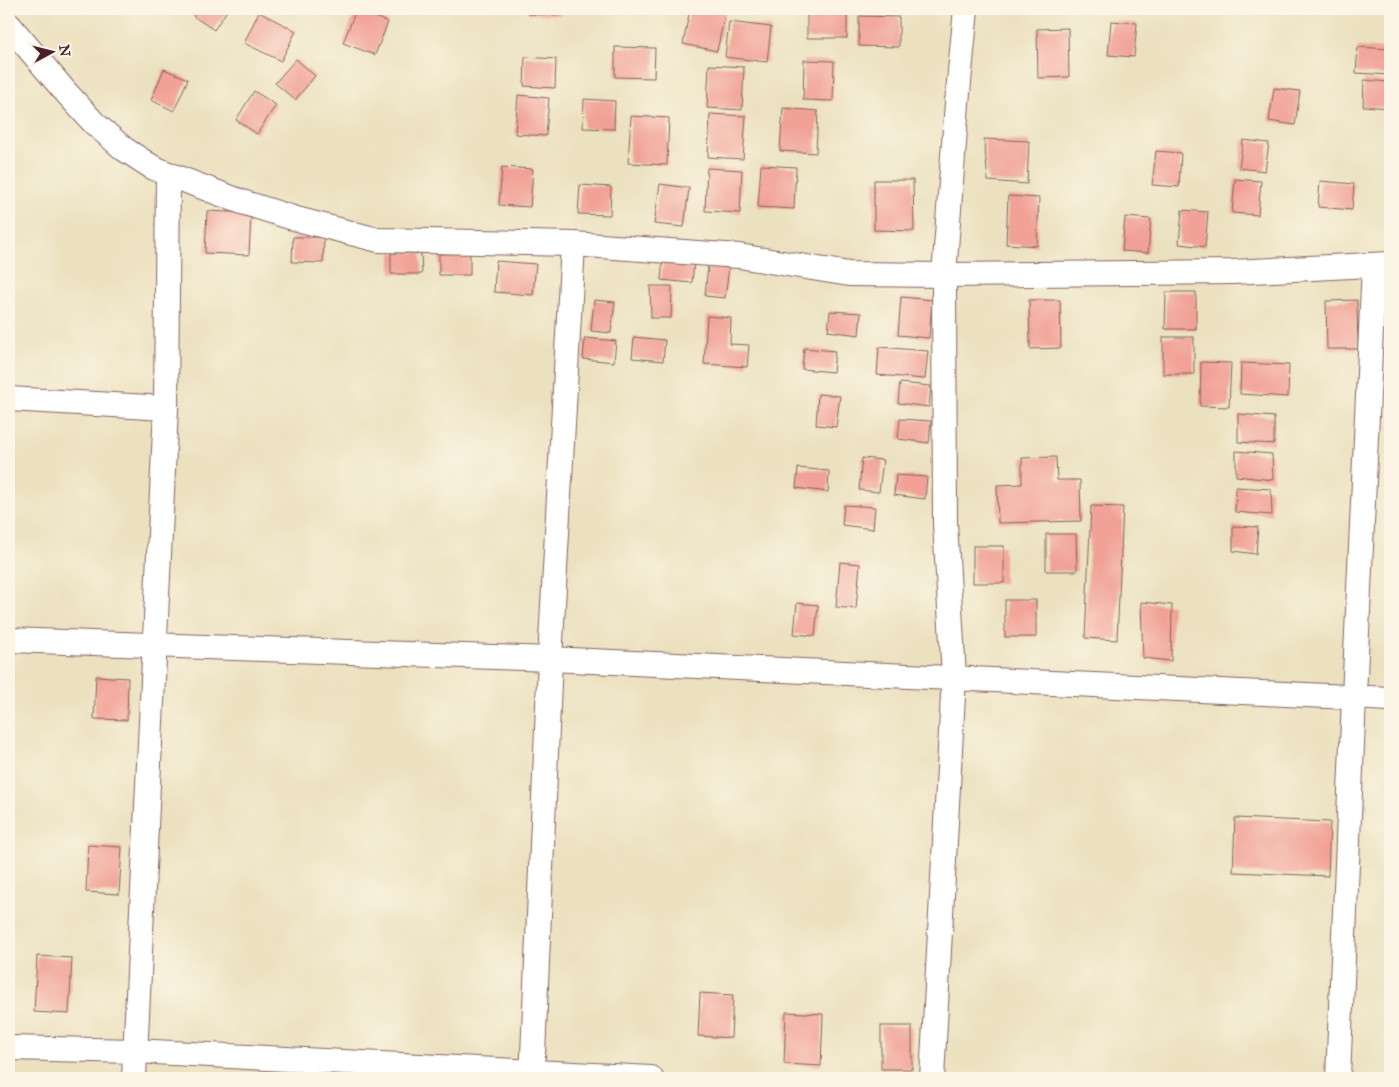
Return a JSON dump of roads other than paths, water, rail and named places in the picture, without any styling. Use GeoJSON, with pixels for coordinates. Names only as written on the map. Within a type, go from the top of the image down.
{"type":"FeatureCollection","features":[{"type":"Feature","properties":{"kind":"street"},"geometry":{"type":"LineString","coordinates":[[932,1078],[954,677],[945,524],[944,275],[966,9]]}},
{"type":"Feature","properties":{"kind":"street"},"geometry":{"type":"LineString","coordinates":[[9,24],[63,89],[94,122],[124,149],[152,167],[217,193],[293,218],[378,240],[573,244],[739,256],[849,274],[1232,272],[1382,265],[1354,697],[1338,1078]]}},
{"type":"Feature","properties":{"kind":"street"},"geometry":{"type":"LineString","coordinates":[[134,1078],[166,408],[168,174]]}},
{"type":"Feature","properties":{"kind":"street"},"geometry":{"type":"LineString","coordinates":[[533,1075],[550,659],[573,244]]}},
{"type":"Feature","properties":{"kind":"street"},"geometry":{"type":"LineString","coordinates":[[9,398],[166,408]]}},
{"type":"Feature","properties":{"kind":"street"},"geometry":{"type":"LineString","coordinates":[[9,640],[550,659],[1390,699]]}},
{"type":"Feature","properties":{"kind":"street"},"geometry":{"type":"LineString","coordinates":[[9,1048],[135,1051],[533,1075],[651,1078]]}}]}
